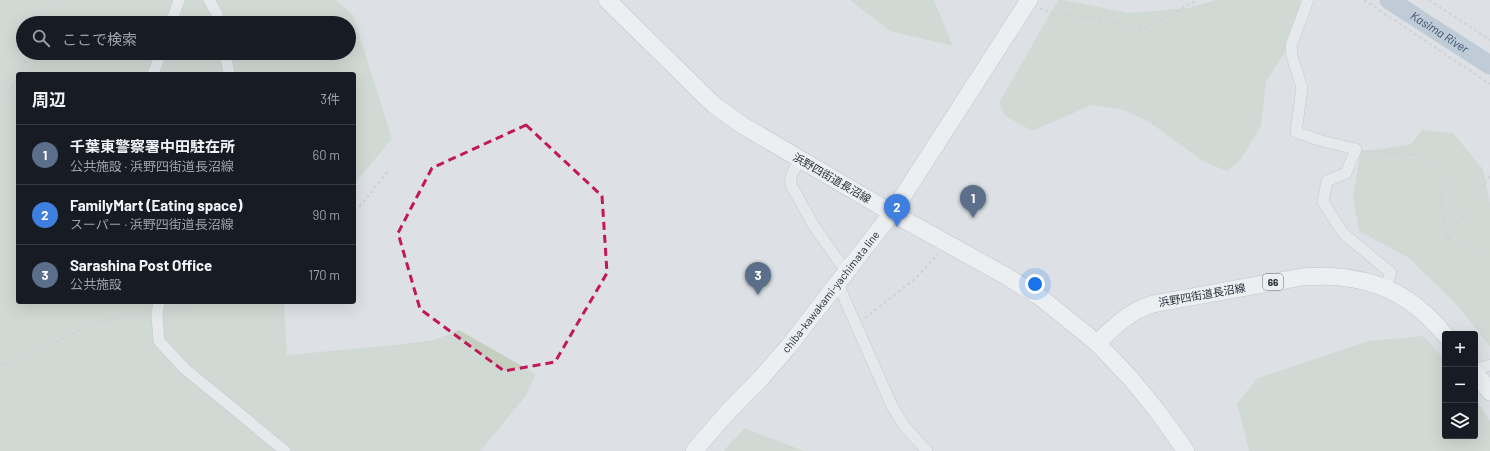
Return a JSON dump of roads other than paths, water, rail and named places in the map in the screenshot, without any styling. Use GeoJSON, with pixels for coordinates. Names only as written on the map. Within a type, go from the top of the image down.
{"type":"FeatureCollection","features":[{"type":"Feature","properties":{"kind":"main road","name":"浜野四街道長沼線"},"geometry":{"type":"LineString","coordinates":[[607,0],[714,105],[742,125],[892,214],[1006,276],[1040,297],[1097,343],[1132,380],[1158,412],[1186,451]]}},
{"type":"Feature","properties":{"kind":"main road","name":"chiba-kawakami-yachimata line"},"geometry":{"type":"LineString","coordinates":[[694,451],[725,415],[783,353],[892,214],[1029,1]]}},
{"type":"Feature","properties":{"kind":"main road","name":"浜野四街道長沼線"},"geometry":{"type":"LineString","coordinates":[[1097,343],[1123,318],[1140,308],[1153,304],[1302,277],[1316,276],[1347,277],[1385,288],[1416,305],[1442,332]]}},
{"type":"Feature","properties":{"kind":"main road"},"geometry":{"type":"LineString","coordinates":[[1478,376],[1490,392]]}},
{"type":"Feature","properties":{"kind":"street"},"geometry":{"type":"LineString","coordinates":[[173,16],[179,0]]}},
{"type":"Feature","properties":{"kind":"street"},"geometry":{"type":"LineString","coordinates":[[209,0],[217,16]]}},
{"type":"Feature","properties":{"kind":"street"},"geometry":{"type":"LineString","coordinates":[[1308,0],[1291,46],[1292,56],[1302,88],[1296,132],[1322,141],[1356,149],[1346,173],[1327,181],[1323,202],[1343,233],[1391,273],[1385,288]]}},
{"type":"Feature","properties":{"kind":"street"},"geometry":{"type":"LineString","coordinates":[[155,72],[159,60]]}},
{"type":"Feature","properties":{"kind":"street"},"geometry":{"type":"LineString","coordinates":[[226,60],[229,72]]}},
{"type":"Feature","properties":{"kind":"street"},"geometry":{"type":"LineString","coordinates":[[801,160],[792,174],[790,179],[791,185],[842,278],[856,325],[892,406],[905,427],[927,451]]}},
{"type":"Feature","properties":{"kind":"street"},"geometry":{"type":"LineString","coordinates":[[159,304],[157,315],[159,341],[185,369],[285,451]]}},
{"type":"Feature","properties":{"kind":"street"},"geometry":{"type":"LineString","coordinates":[[1478,368],[1490,365]]}},
{"type":"Feature","properties":{"kind":"waterway","name":"Kasima River"},"geometry":{"type":"LineString","coordinates":[[1389,0],[1490,65]]}},
{"type":"Feature","properties":{"kind":"place","name":"千葉東警察署中田駐在所"},"geometry":{"type":"Point","coordinates":[973,218]}},
{"type":"Feature","properties":{"kind":"place","name":"FamilyMart (Eating space)"},"geometry":{"type":"Point","coordinates":[897,227]}},
{"type":"Feature","properties":{"kind":"place","name":"Sarashina Post Office"},"geometry":{"type":"Point","coordinates":[758,295]}}]}
